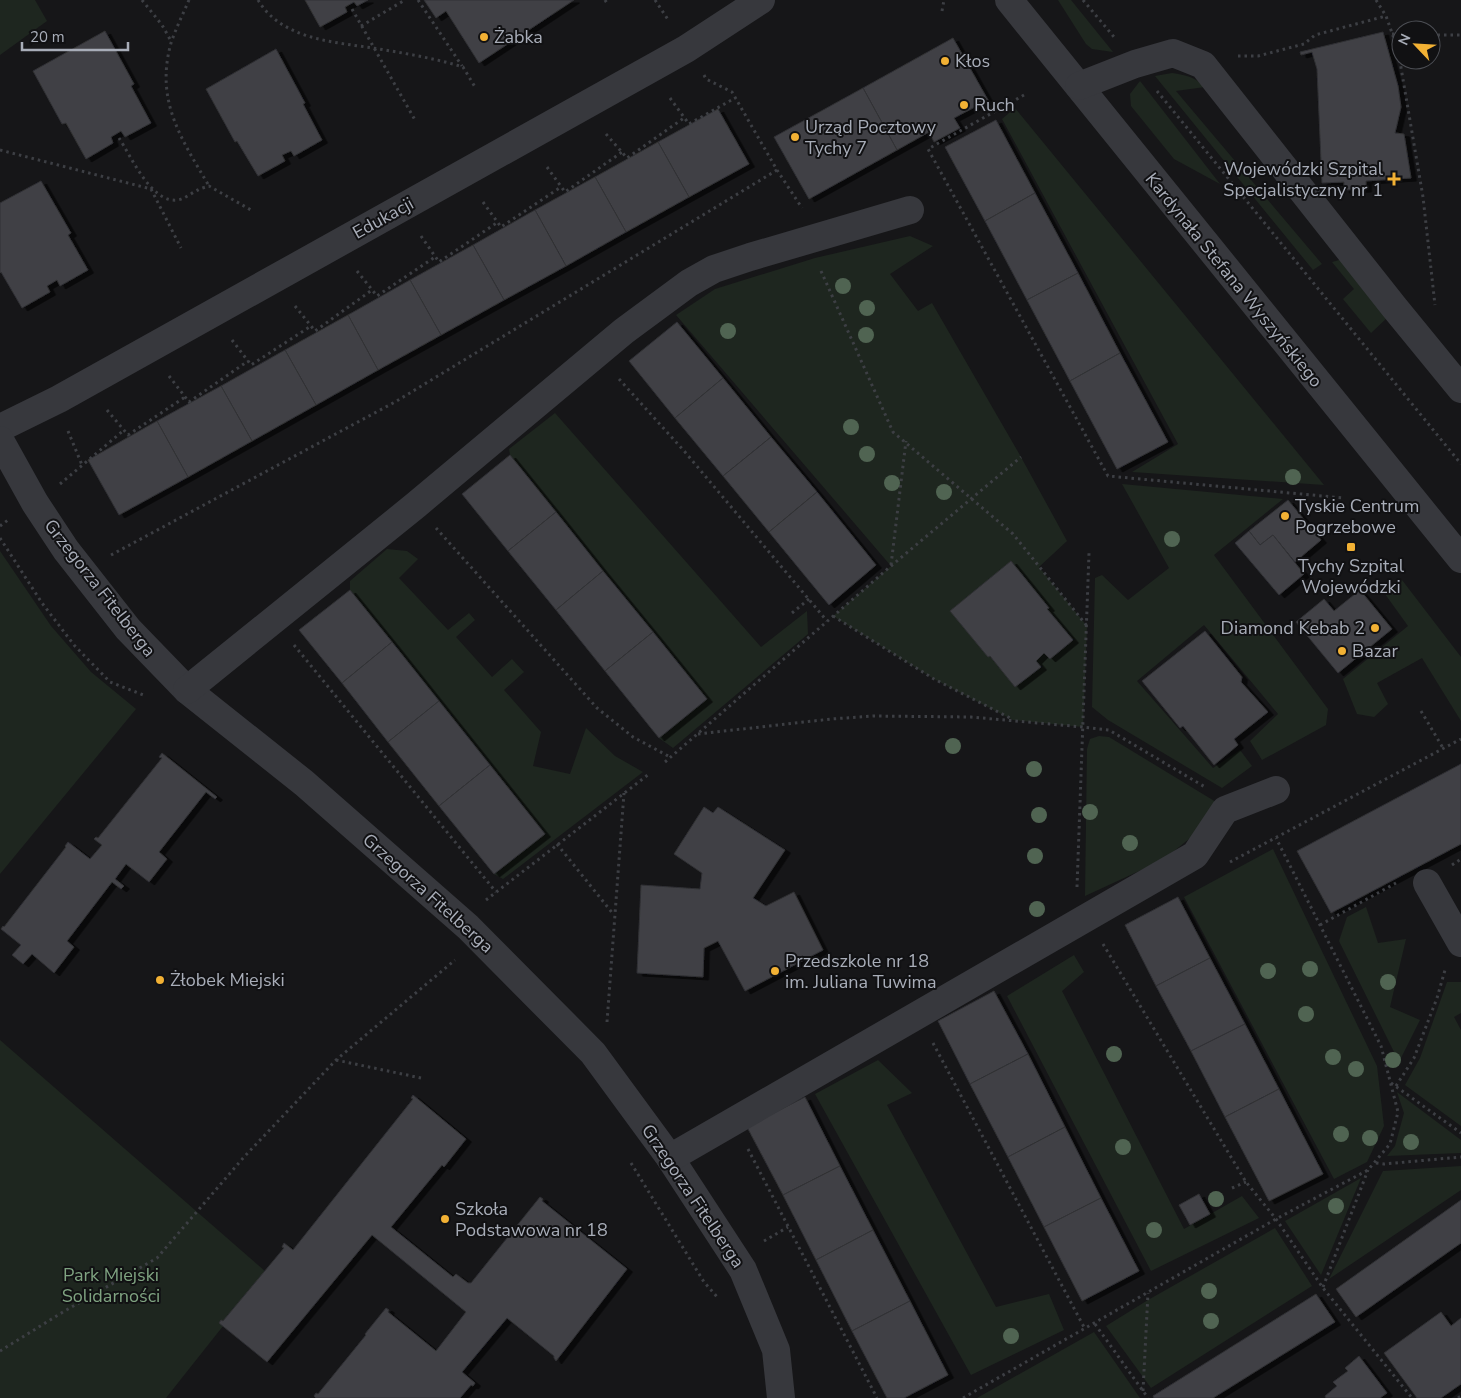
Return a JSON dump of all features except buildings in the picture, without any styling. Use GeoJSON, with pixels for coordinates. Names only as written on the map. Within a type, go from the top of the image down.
{"type":"FeatureCollection","features":[{"type":"Feature","properties":{"kind":"street","name":"Edukacji"},"geometry":{"type":"LineString","coordinates":[[0,428],[58,399],[678,53],[761,0]]}},
{"type":"Feature","properties":{"kind":"street","name":"Kardynała Stefana Wyszyńskiego"},"geometry":{"type":"LineString","coordinates":[[1009,0],[1461,559]]}},
{"type":"Feature","properties":{"kind":"street"},"geometry":{"type":"LineString","coordinates":[[1078,86],[1136,64],[1173,53],[1203,66],[1461,389]]}},
{"type":"Feature","properties":{"kind":"street"},"geometry":{"type":"LineString","coordinates":[[187,690],[416,506],[624,330],[689,283],[714,269],[750,257],[910,210]]}},
{"type":"Feature","properties":{"kind":"street","name":"Grzegorza Fitelberga"},"geometry":{"type":"LineString","coordinates":[[0,440],[35,503],[66,550],[128,629],[187,690],[304,783],[468,927],[593,1053],[670,1158],[743,1270],[776,1350],[781,1398]]}},
{"type":"Feature","properties":{"kind":"street"},"geometry":{"type":"LineString","coordinates":[[670,1158],[1196,855],[1225,810],[1276,790]]}},
{"type":"Feature","properties":{"kind":"street"},"geometry":{"type":"LineString","coordinates":[[1427,883],[1458,938]]}},
{"type":"Feature","properties":{"kind":"path"},"geometry":{"type":"LineString","coordinates":[[142,0],[172,42]]}},
{"type":"Feature","properties":{"kind":"path"},"geometry":{"type":"LineString","coordinates":[[189,0],[172,42],[166,70],[168,104],[182,140],[209,186],[251,210]]}},
{"type":"Feature","properties":{"kind":"path"},"geometry":{"type":"LineString","coordinates":[[258,0],[263,9],[284,25],[309,37],[446,62],[463,67]]}},
{"type":"Feature","properties":{"kind":"path"},"geometry":{"type":"LineString","coordinates":[[361,26],[405,0]]}},
{"type":"Feature","properties":{"kind":"path"},"geometry":{"type":"LineString","coordinates":[[418,0],[475,87]]}},
{"type":"Feature","properties":{"kind":"path"},"geometry":{"type":"LineString","coordinates":[[605,0],[608,5]]}},
{"type":"Feature","properties":{"kind":"path"},"geometry":{"type":"LineString","coordinates":[[942,11],[944,0]]}},
{"type":"Feature","properties":{"kind":"path"},"geometry":{"type":"LineString","coordinates":[[1084,0],[1461,464]]}},
{"type":"Feature","properties":{"kind":"path"},"geometry":{"type":"LineString","coordinates":[[1376,0],[1386,16],[1391,31]]}},
{"type":"Feature","properties":{"kind":"path"},"geometry":{"type":"LineString","coordinates":[[352,9],[415,120]]}},
{"type":"Feature","properties":{"kind":"path"},"geometry":{"type":"LineString","coordinates":[[1188,59],[1213,55],[1258,56],[1304,44],[1315,35],[1386,16]]}},
{"type":"Feature","properties":{"kind":"path"},"geometry":{"type":"LineString","coordinates":[[1441,35],[1461,36]]}},
{"type":"Feature","properties":{"kind":"path"},"geometry":{"type":"LineString","coordinates":[[1401,70],[1423,197],[1438,331],[1431,352]]}},
{"type":"Feature","properties":{"kind":"path"},"geometry":{"type":"LineString","coordinates":[[706,79],[732,92],[777,170],[805,213],[815,258],[893,432],[1013,534],[1087,626]]}},
{"type":"Feature","properties":{"kind":"path"},"geometry":{"type":"LineString","coordinates":[[1024,95],[928,149],[1108,476],[1344,498]]}},
{"type":"Feature","properties":{"kind":"path"},"geometry":{"type":"LineString","coordinates":[[670,98],[689,124],[735,98]]}},
{"type":"Feature","properties":{"kind":"path"},"geometry":{"type":"LineString","coordinates":[[606,134],[627,158],[684,118]]}},
{"type":"Feature","properties":{"kind":"path"},"geometry":{"type":"LineString","coordinates":[[119,138],[151,189],[181,248]]}},
{"type":"Feature","properties":{"kind":"path"},"geometry":{"type":"LineString","coordinates":[[0,150],[35,161],[151,189],[163,197],[176,200],[209,186]]}},
{"type":"Feature","properties":{"kind":"path"},"geometry":{"type":"LineString","coordinates":[[547,167],[565,192],[622,152]]}},
{"type":"Feature","properties":{"kind":"path"},"geometry":{"type":"LineString","coordinates":[[106,557],[395,402],[777,170]]}},
{"type":"Feature","properties":{"kind":"path"},"geometry":{"type":"LineString","coordinates":[[483,202],[501,228],[561,187]]}},
{"type":"Feature","properties":{"kind":"path"},"geometry":{"type":"LineString","coordinates":[[421,236],[439,262],[498,222]]}},
{"type":"Feature","properties":{"kind":"path"},"geometry":{"type":"LineString","coordinates":[[357,271],[377,296],[436,257]]}},
{"type":"Feature","properties":{"kind":"path"},"geometry":{"type":"LineString","coordinates":[[294,306],[315,331],[372,290]]}},
{"type":"Feature","properties":{"kind":"path"},"geometry":{"type":"LineString","coordinates":[[232,340],[250,365],[310,326]]}},
{"type":"Feature","properties":{"kind":"path"},"geometry":{"type":"LineString","coordinates":[[596,355],[685,452],[827,621]]}},
{"type":"Feature","properties":{"kind":"path"},"geometry":{"type":"LineString","coordinates":[[169,375],[189,402],[248,361]]}},
{"type":"Feature","properties":{"kind":"path"},"geometry":{"type":"LineString","coordinates":[[106,410],[128,435],[185,397]]}},
{"type":"Feature","properties":{"kind":"path"},"geometry":{"type":"LineString","coordinates":[[55,488],[124,430]]}},
{"type":"Feature","properties":{"kind":"path"},"geometry":{"type":"LineString","coordinates":[[68,431],[82,465]]}},
{"type":"Feature","properties":{"kind":"path"},"geometry":{"type":"LineString","coordinates":[[891,566],[906,442]]}},
{"type":"Feature","properties":{"kind":"path"},"geometry":{"type":"LineString","coordinates":[[665,762],[891,566],[1021,457]]}},
{"type":"Feature","properties":{"kind":"path"},"geometry":{"type":"LineString","coordinates":[[416,506],[597,708],[633,737],[670,757]]}},
{"type":"Feature","properties":{"kind":"path"},"geometry":{"type":"LineString","coordinates":[[0,538],[42,603],[74,645],[110,682],[151,698]]}},
{"type":"Feature","properties":{"kind":"path"},"geometry":{"type":"LineString","coordinates":[[1085,918],[1077,902],[1077,881],[1089,553]]}},
{"type":"Feature","properties":{"kind":"path"},"geometry":{"type":"LineString","coordinates":[[792,613],[808,599]]}},
{"type":"Feature","properties":{"kind":"path"},"geometry":{"type":"LineString","coordinates":[[834,616],[934,679],[1013,720]]}},
{"type":"Feature","properties":{"kind":"path"},"geometry":{"type":"LineString","coordinates":[[274,621],[496,892]]}},
{"type":"Feature","properties":{"kind":"path"},"geometry":{"type":"LineString","coordinates":[[1421,712],[1443,748]]}},
{"type":"Feature","properties":{"kind":"path"},"geometry":{"type":"LineString","coordinates":[[698,734],[873,716],[971,717],[1083,727],[1108,730],[1211,790]]}},
{"type":"Feature","properties":{"kind":"path"},"geometry":{"type":"LineString","coordinates":[[963,1398],[1276,1219],[1368,1170],[1390,1144],[1398,1112],[1381,1046],[1276,838],[1461,739]]}},
{"type":"Feature","properties":{"kind":"path"},"geometry":{"type":"LineString","coordinates":[[482,903],[649,774]]}},
{"type":"Feature","properties":{"kind":"path"},"geometry":{"type":"LineString","coordinates":[[606,1028],[624,793]]}},
{"type":"Feature","properties":{"kind":"path"},"geometry":{"type":"LineString","coordinates":[[557,844],[614,915]]}},
{"type":"Feature","properties":{"kind":"path"},"geometry":{"type":"LineString","coordinates":[[1396,1086],[1414,1058],[1458,938]]}},
{"type":"Feature","properties":{"kind":"path"},"geometry":{"type":"LineString","coordinates":[[1103,944],[1246,1182],[1276,1219],[1323,1288],[1412,1398]]}},
{"type":"Feature","properties":{"kind":"path"},"geometry":{"type":"LineString","coordinates":[[0,1351],[157,1258],[244,1157],[336,1060],[460,955]]}},
{"type":"Feature","properties":{"kind":"path"},"geometry":{"type":"LineString","coordinates":[[932,1041],[1085,1329]]}},
{"type":"Feature","properties":{"kind":"path"},"geometry":{"type":"LineString","coordinates":[[336,1060],[421,1078]]}},
{"type":"Feature","properties":{"kind":"path"},"geometry":{"type":"LineString","coordinates":[[1391,1083],[1461,1133]]}},
{"type":"Feature","properties":{"kind":"path"},"geometry":{"type":"LineString","coordinates":[[744,1143],[877,1398]]}},
{"type":"Feature","properties":{"kind":"path"},"geometry":{"type":"LineString","coordinates":[[1375,1163],[1384,1164],[1461,1157]]}},
{"type":"Feature","properties":{"kind":"path"},"geometry":{"type":"LineString","coordinates":[[631,1162],[704,1282],[723,1304]]}},
{"type":"Feature","properties":{"kind":"path"},"geometry":{"type":"LineString","coordinates":[[1323,1288],[1368,1170]]}},
{"type":"Feature","properties":{"kind":"path"},"geometry":{"type":"LineString","coordinates":[[1232,1188],[1246,1182]]}},
{"type":"Feature","properties":{"kind":"path"},"geometry":{"type":"LineString","coordinates":[[758,1245],[788,1227]]}},
{"type":"Feature","properties":{"kind":"path"},"geometry":{"type":"LineString","coordinates":[[1143,1391],[1148,1293]]}},
{"type":"Feature","properties":{"kind":"path"},"geometry":{"type":"LineString","coordinates":[[1095,1324],[1148,1398]]}},
{"type":"Feature","properties":{"kind":"green space"},"geometry":{"type":"Polygon","coordinates":[[[0,0],[35,0],[47,21],[0,55],[0,0]]]}},
{"type":"Feature","properties":{"kind":"green space"},"geometry":{"type":"Polygon","coordinates":[[[1058,0],[1071,0],[1113,52],[1092,49],[1086,44],[1058,0]]]}},
{"type":"Feature","properties":{"kind":"green space"},"geometry":{"type":"Polygon","coordinates":[[[1172,73],[1190,77],[1205,87],[1176,91],[1322,264],[1313,270],[1155,76],[1172,73]]]}},
{"type":"Feature","properties":{"kind":"green space"},"geometry":{"type":"Polygon","coordinates":[[[1140,81],[1220,184],[1174,159],[1131,106],[1130,94],[1140,81]]]}},
{"type":"Feature","properties":{"kind":"green space"},"geometry":{"type":"Polygon","coordinates":[[[1015,108],[1324,485],[1132,472],[1178,444],[1002,119],[1015,108]]]}},
{"type":"Feature","properties":{"kind":"green space"},"geometry":{"type":"Polygon","coordinates":[[[910,236],[933,246],[890,274],[918,311],[932,303],[1067,541],[1039,567],[1087,626],[1083,727],[1013,720],[934,679],[833,616],[891,566],[676,315],[715,289],[815,258],[910,236]]]}},
{"type":"Feature","properties":{"kind":"green space"},"geometry":{"type":"Polygon","coordinates":[[[1346,258],[1389,316],[1371,333],[1343,299],[1354,289],[1332,262],[1346,258]]]}},
{"type":"Feature","properties":{"kind":"green space"},"geometry":{"type":"Polygon","coordinates":[[[555,413],[761,647],[807,611],[808,634],[673,748],[659,738],[707,699],[510,455],[509,449],[555,413]]]}},
{"type":"Feature","properties":{"kind":"green space"},"geometry":{"type":"Polygon","coordinates":[[[1122,484],[1283,499],[1214,555],[1328,709],[1326,725],[1262,760],[1250,741],[1278,714],[1204,625],[1137,681],[1213,768],[1240,750],[1252,766],[1222,788],[1108,720],[1092,707],[1095,578],[1102,575],[1128,600],[1169,568],[1122,484]]]}},
{"type":"Feature","properties":{"kind":"green space"},"geometry":{"type":"Polygon","coordinates":[[[387,549],[407,551],[418,559],[399,578],[448,630],[469,613],[475,620],[456,637],[492,677],[512,659],[524,672],[504,690],[541,732],[533,766],[570,774],[586,728],[615,756],[643,772],[503,879],[494,874],[545,834],[350,590],[350,581],[387,549]]]}},
{"type":"Feature","properties":{"kind":"green space"},"geometry":{"type":"Polygon","coordinates":[[[0,551],[51,626],[91,672],[136,709],[0,874],[0,551]]]}},
{"type":"Feature","properties":{"kind":"green space"},"geometry":{"type":"Polygon","coordinates":[[[1402,580],[1461,657],[1461,721],[1422,658],[1377,683],[1388,704],[1374,717],[1357,714],[1343,679],[1408,626],[1385,594],[1402,580]]]}},
{"type":"Feature","properties":{"kind":"green space"},"geometry":{"type":"Polygon","coordinates":[[[1099,736],[1109,737],[1216,802],[1200,830],[1163,860],[1085,896],[1087,749],[1090,739],[1099,736]]]}},
{"type":"Feature","properties":{"kind":"green space"},"geometry":{"type":"Polygon","coordinates":[[[1273,849],[1377,1066],[1384,1126],[1367,1162],[1334,1179],[1184,897],[1273,849]]]}},
{"type":"Feature","properties":{"kind":"green space"},"geometry":{"type":"Polygon","coordinates":[[[1366,907],[1378,943],[1406,939],[1390,1007],[1420,1020],[1399,1062],[1339,941],[1347,917],[1366,907]]]}},
{"type":"Feature","properties":{"kind":"green space"},"geometry":{"type":"Polygon","coordinates":[[[1074,955],[1084,972],[1062,991],[1184,1229],[1242,1196],[1259,1218],[1151,1271],[1007,996],[1074,955]]]}},
{"type":"Feature","properties":{"kind":"green space"},"geometry":{"type":"Polygon","coordinates":[[[1447,982],[1461,982],[1461,1013],[1454,1017],[1461,1030],[1461,1126],[1405,1085],[1420,1058],[1447,982]]]}},
{"type":"Feature","properties":{"kind":"green space","name":"Park Miejski Solidarności"},"geometry":{"type":"Polygon","coordinates":[[[0,1040],[266,1272],[166,1398],[0,1398],[0,1040]]]}},
{"type":"Feature","properties":{"kind":"green space"},"geometry":{"type":"Polygon","coordinates":[[[878,1060],[912,1093],[887,1105],[996,1307],[1049,1294],[1064,1330],[971,1375],[815,1094],[878,1060]]]}},
{"type":"Feature","properties":{"kind":"green space"},"geometry":{"type":"Polygon","coordinates":[[[1397,1092],[1461,1140],[1461,1153],[1387,1156],[1395,1146],[1404,1113],[1397,1092]]]}},
{"type":"Feature","properties":{"kind":"green space"},"geometry":{"type":"Polygon","coordinates":[[[1461,1166],[1461,1190],[1329,1279],[1383,1171],[1461,1166]]]}},
{"type":"Feature","properties":{"kind":"green space"},"geometry":{"type":"Polygon","coordinates":[[[1361,1178],[1321,1275],[1285,1221],[1361,1178]]]}},
{"type":"Feature","properties":{"kind":"green space"},"geometry":{"type":"Polygon","coordinates":[[[1275,1228],[1312,1286],[1151,1388],[1106,1326],[1275,1228]]]}},
{"type":"Feature","properties":{"kind":"green space"},"geometry":{"type":"Polygon","coordinates":[[[1094,1332],[1140,1398],[977,1398],[1094,1332]]]}},
{"type":"Feature","properties":{"kind":"place","name":"Żabka"},"geometry":{"type":"Point","coordinates":[484,37]}},
{"type":"Feature","properties":{"kind":"place","name":"Kłos"},"geometry":{"type":"Point","coordinates":[945,61]}},
{"type":"Feature","properties":{"kind":"place","name":"Ruch"},"geometry":{"type":"Point","coordinates":[964,105]}},
{"type":"Feature","properties":{"kind":"place","name":"Urząd Pocztowy Tychy 7"},"geometry":{"type":"Point","coordinates":[795,137]}},
{"type":"Feature","properties":{"kind":"place","name":"Wojewódzki Szpital Specjalistyczny nr 1"},"geometry":{"type":"Point","coordinates":[1394,179]}},
{"type":"Feature","properties":{"kind":"place","name":"Tyskie Centrum Pogrzebowe"},"geometry":{"type":"Point","coordinates":[1285,516]}},
{"type":"Feature","properties":{"kind":"place","name":"Tychy Szpital Wojewódzki"},"geometry":{"type":"Point","coordinates":[1351,547]}},
{"type":"Feature","properties":{"kind":"place","name":"Diamond Kebab 2"},"geometry":{"type":"Point","coordinates":[1375,628]}},
{"type":"Feature","properties":{"kind":"place","name":"Bazar"},"geometry":{"type":"Point","coordinates":[1342,651]}},
{"type":"Feature","properties":{"kind":"place","name":"Przedszkole nr 18 im. Juliana Tuwima"},"geometry":{"type":"Point","coordinates":[775,971]}},
{"type":"Feature","properties":{"kind":"place","name":"Żłobek Miejski"},"geometry":{"type":"Point","coordinates":[160,980]}},
{"type":"Feature","properties":{"kind":"place","name":"Szkoła Podstawowa nr 18"},"geometry":{"type":"Point","coordinates":[445,1219]}}]}
